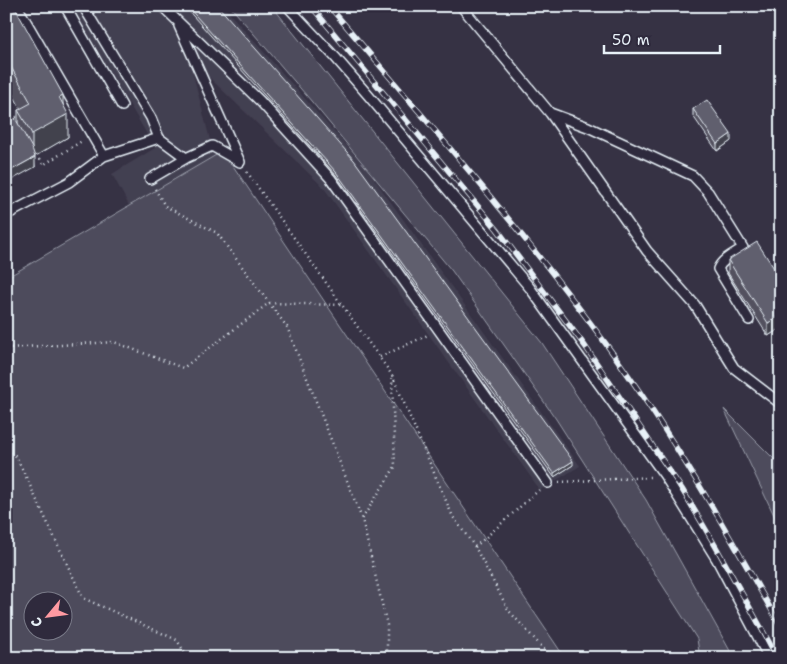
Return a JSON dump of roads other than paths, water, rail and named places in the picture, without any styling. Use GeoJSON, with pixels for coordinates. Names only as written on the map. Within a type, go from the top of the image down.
{"type":"FeatureCollection","features":[{"type":"Feature","properties":{"kind":"lane"},"geometry":{"type":"LineString","coordinates":[[17,6],[104,156]]}},
{"type":"Feature","properties":{"kind":"lane"},"geometry":{"type":"LineString","coordinates":[[64,6],[122,106]]}},
{"type":"Feature","properties":{"kind":"lane"},"geometry":{"type":"LineString","coordinates":[[83,6],[151,118],[159,138],[186,158]]}},
{"type":"Feature","properties":{"kind":"lane"},"geometry":{"type":"LineString","coordinates":[[162,6],[260,101],[331,179],[548,483]]}},
{"type":"Feature","properties":{"kind":"lane"},"geometry":{"type":"LineString","coordinates":[[287,6],[368,95],[530,288],[665,476],[716,558],[769,658]]}},
{"type":"Feature","properties":{"kind":"lane"},"geometry":{"type":"LineString","coordinates":[[461,6],[550,113],[647,251],[695,305],[734,368],[781,404]]}},
{"type":"Feature","properties":{"kind":"lane"},"geometry":{"type":"LineString","coordinates":[[150,179],[186,158],[212,146],[240,162],[177,21]]}},
{"type":"Feature","properties":{"kind":"lane"},"geometry":{"type":"LineString","coordinates":[[550,113],[588,127],[693,176],[708,192],[743,248],[754,251]]}},
{"type":"Feature","properties":{"kind":"lane"},"geometry":{"type":"LineString","coordinates":[[6,215],[69,182],[104,156],[159,138]]}},
{"type":"Feature","properties":{"kind":"lane"},"geometry":{"type":"LineString","coordinates":[[743,248],[724,260],[718,269],[749,320]]}},
{"type":"Feature","properties":{"kind":"railway"},"geometry":{"type":"LineString","coordinates":[[311,6],[497,229],[585,346],[682,489],[778,658]]}},
{"type":"Feature","properties":{"kind":"railway"},"geometry":{"type":"LineString","coordinates":[[329,6],[540,257],[606,344],[676,448],[781,627]]}}]}
